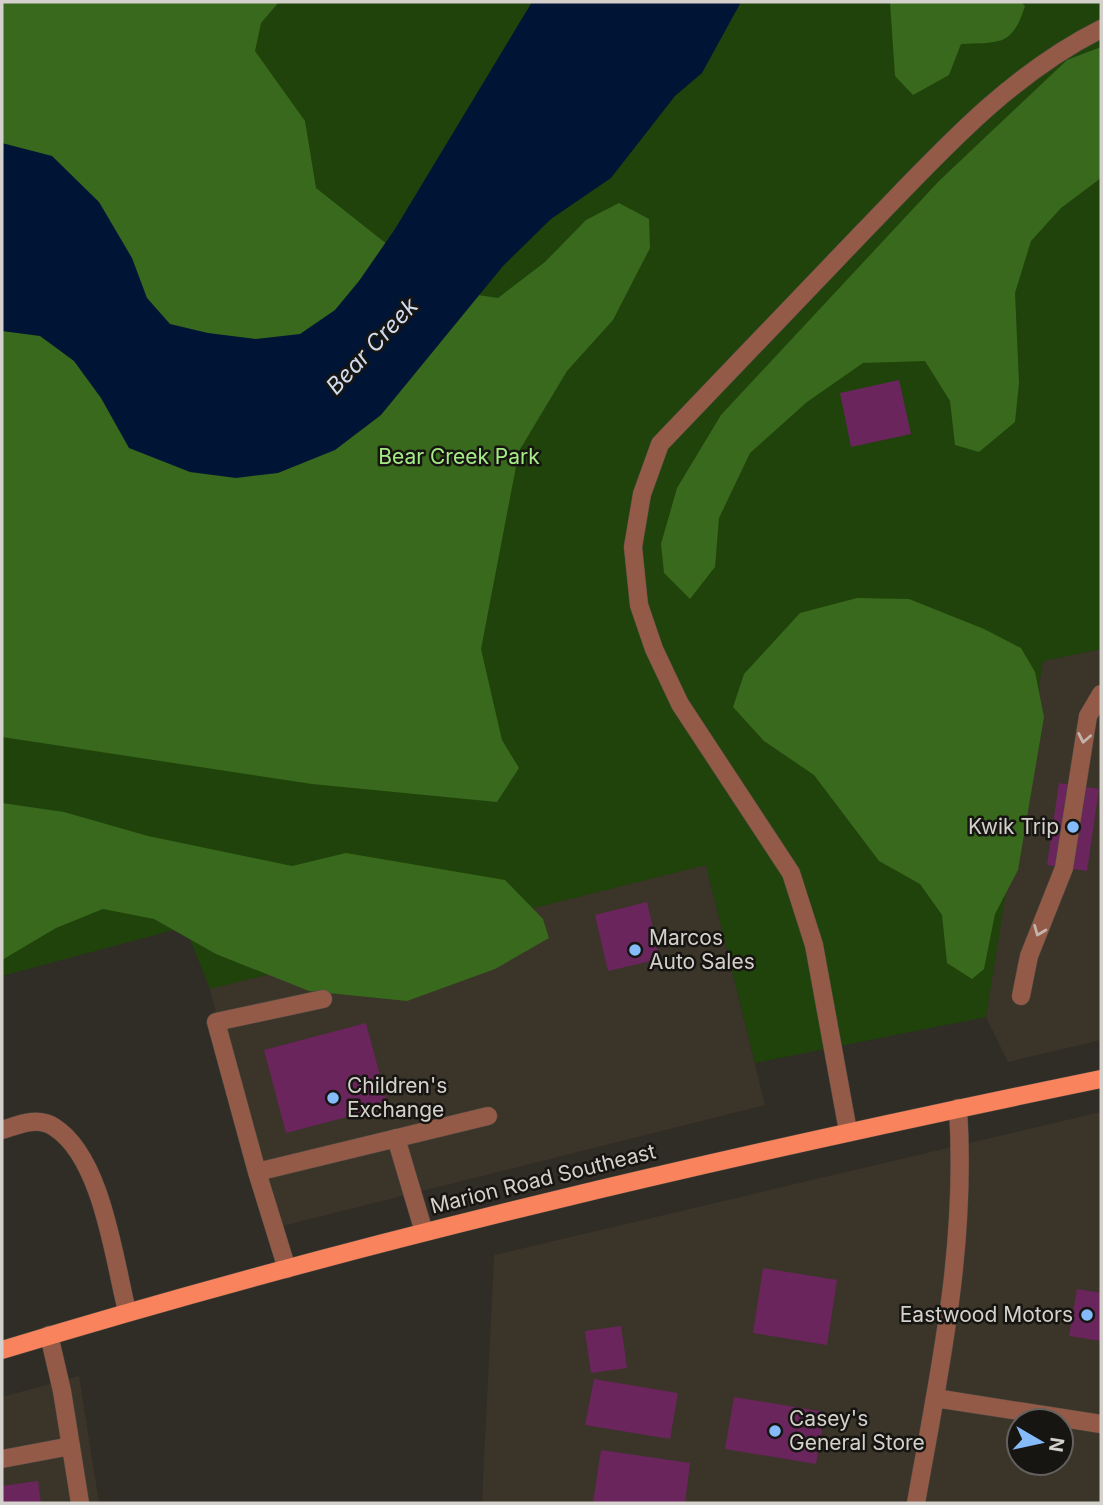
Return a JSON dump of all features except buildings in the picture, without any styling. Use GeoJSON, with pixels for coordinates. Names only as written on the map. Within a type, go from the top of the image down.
{"type":"FeatureCollection","features":[{"type":"Feature","properties":{"kind":"main road","name":"Marion Road Southeast"},"geometry":{"type":"LineString","coordinates":[[2,1350],[127,1311],[547,1200],[848,1131],[1101,1079]]}},
{"type":"Feature","properties":{"kind":"street"},"geometry":{"type":"LineString","coordinates":[[848,1131],[814,945],[791,873],[680,704],[654,649],[639,605],[633,547],[642,494],[660,444],[929,163],[1016,83],[1064,48],[1101,29]]}},
{"type":"Feature","properties":{"kind":"street"},"geometry":{"type":"LineString","coordinates":[[1021,996],[1029,956],[1064,868],[1088,716],[1101,694]]}},
{"type":"Feature","properties":{"kind":"street"},"geometry":{"type":"LineString","coordinates":[[287,1269],[216,1022],[323,999]]}},
{"type":"Feature","properties":{"kind":"street"},"geometry":{"type":"LineString","coordinates":[[916,1503],[960,1228],[962,1172],[958,1108]]}},
{"type":"Feature","properties":{"kind":"street"},"geometry":{"type":"LineString","coordinates":[[257,1172],[488,1116]]}},
{"type":"Feature","properties":{"kind":"street"},"geometry":{"type":"LineString","coordinates":[[2,1130],[32,1121],[54,1126],[78,1151],[96,1187],[127,1311]]}},
{"type":"Feature","properties":{"kind":"street"},"geometry":{"type":"LineString","coordinates":[[396,1138],[424,1232]]}},
{"type":"Feature","properties":{"kind":"street"},"geometry":{"type":"LineString","coordinates":[[49,1335],[80,1503]]}},
{"type":"Feature","properties":{"kind":"street"},"geometry":{"type":"LineString","coordinates":[[934,1398],[1101,1424]]}},
{"type":"Feature","properties":{"kind":"street"},"geometry":{"type":"LineString","coordinates":[[2,1459],[71,1446]]}},
{"type":"Feature","properties":{"kind":"shaded area"},"geometry":{"type":"Polygon","coordinates":[[[1101,649],[1101,1040],[1008,1062],[986,1017],[1043,661],[1101,649]]]}},
{"type":"Feature","properties":{"kind":"shaded area"},"geometry":{"type":"Polygon","coordinates":[[[706,865],[765,1105],[270,1229],[210,989],[706,865]]]}},
{"type":"Feature","properties":{"kind":"shaded area"},"geometry":{"type":"Polygon","coordinates":[[[1101,1112],[1101,1503],[482,1503],[494,1255],[1101,1112]]]}},
{"type":"Feature","properties":{"kind":"shaded area"},"geometry":{"type":"Polygon","coordinates":[[[79,1376],[99,1503],[2,1503],[2,1397],[79,1376]]]}},
{"type":"Feature","properties":{"kind":"green space","name":"Bear Creek Park"},"geometry":{"type":"Polygon","coordinates":[[[2,2],[1101,2],[1101,649],[1043,661],[986,1017],[755,1063],[706,865],[210,989],[185,927],[2,976],[2,2]]]}},
{"type":"Feature","properties":{"kind":"green space"},"geometry":{"type":"Polygon","coordinates":[[[2,2],[279,2],[261,23],[255,51],[305,121],[316,188],[445,290],[498,298],[545,262],[586,220],[619,203],[649,219],[650,248],[613,320],[567,371],[519,451],[481,649],[502,740],[519,768],[497,802],[312,784],[2,737],[2,2]]]}},
{"type":"Feature","properties":{"kind":"green space"},"geometry":{"type":"Polygon","coordinates":[[[890,2],[1021,2],[1025,6],[1009,36],[995,42],[961,44],[949,75],[913,95],[895,76],[890,2]]]}},
{"type":"Feature","properties":{"kind":"green space"},"geometry":{"type":"Polygon","coordinates":[[[1101,47],[1101,178],[1061,208],[1031,241],[1015,293],[1019,383],[1015,422],[979,452],[955,445],[950,401],[925,361],[863,363],[807,402],[750,453],[719,518],[715,567],[690,599],[664,573],[661,544],[677,488],[721,415],[939,181],[1067,60],[1101,47]]]}},
{"type":"Feature","properties":{"kind":"green space"},"geometry":{"type":"Polygon","coordinates":[[[857,598],[909,599],[984,629],[1021,648],[1035,672],[1044,717],[1018,870],[995,914],[984,969],[972,979],[947,963],[942,915],[920,884],[879,861],[814,775],[764,741],[733,707],[744,674],[800,613],[857,598]]]}},
{"type":"Feature","properties":{"kind":"green space"},"geometry":{"type":"Polygon","coordinates":[[[2,803],[64,812],[148,836],[292,866],[346,853],[505,880],[543,919],[549,938],[495,969],[407,1001],[309,991],[216,954],[154,919],[103,909],[56,928],[2,960],[2,803]]]}},
{"type":"Feature","properties":{"kind":"water","name":"Bear Creek"},"geometry":{"type":"Polygon","coordinates":[[[532,2],[741,2],[702,73],[675,96],[611,178],[551,219],[503,266],[381,415],[335,450],[278,473],[236,478],[190,472],[129,448],[101,398],[74,361],[40,336],[2,331],[2,143],[52,156],[99,202],[132,258],[147,298],[170,324],[208,333],[256,339],[300,334],[335,310],[359,281],[395,229],[532,2]]]}},
{"type":"Feature","properties":{"kind":"place","name":"Kwik Trip"},"geometry":{"type":"Point","coordinates":[1073,827]}},
{"type":"Feature","properties":{"kind":"place","name":"Marcos Auto Sales"},"geometry":{"type":"Point","coordinates":[635,950]}},
{"type":"Feature","properties":{"kind":"place","name":"Children's Exchange"},"geometry":{"type":"Point","coordinates":[333,1098]}},
{"type":"Feature","properties":{"kind":"place","name":"Eastwood Motors"},"geometry":{"type":"Point","coordinates":[1087,1315]}},
{"type":"Feature","properties":{"kind":"place","name":"Casey's General Store"},"geometry":{"type":"Point","coordinates":[775,1431]}}]}
